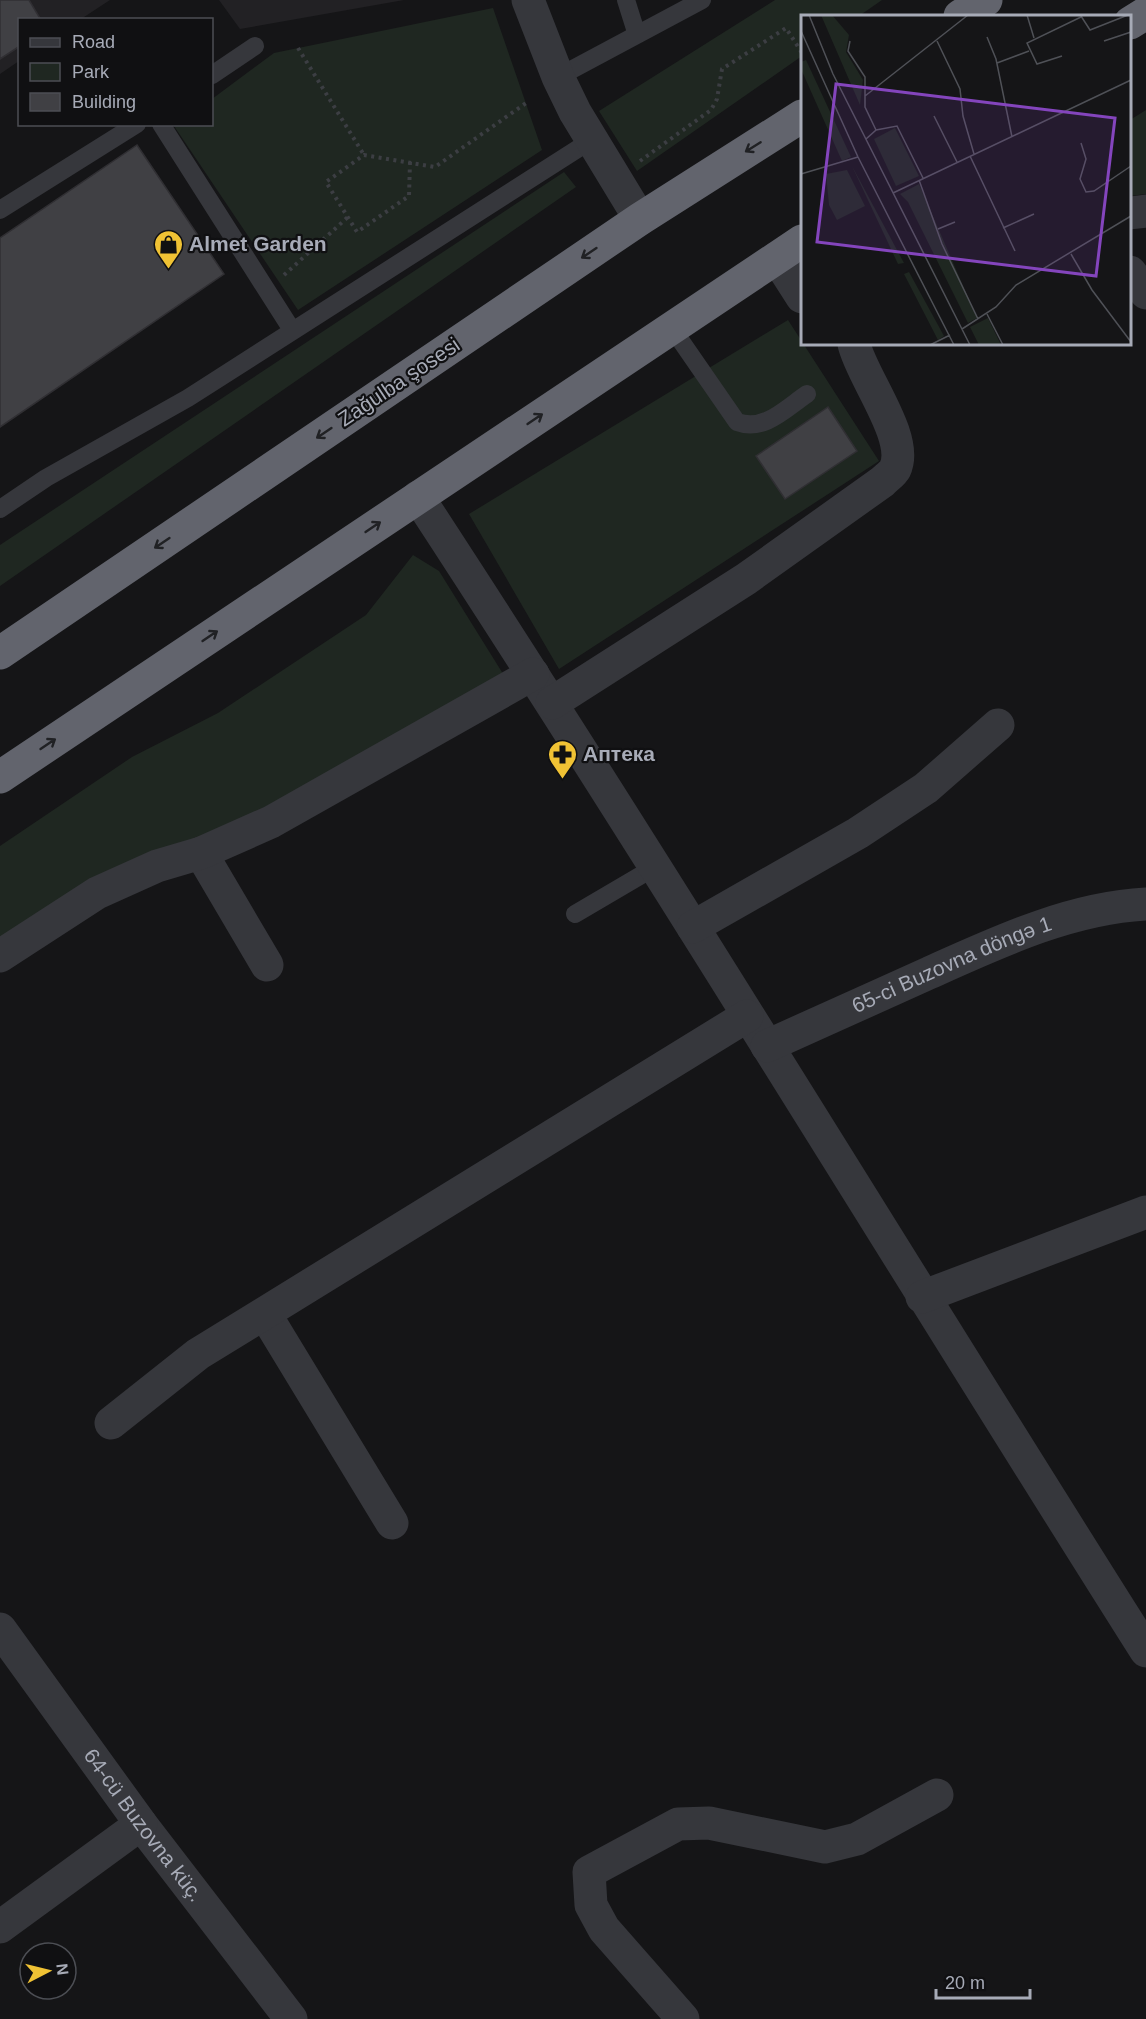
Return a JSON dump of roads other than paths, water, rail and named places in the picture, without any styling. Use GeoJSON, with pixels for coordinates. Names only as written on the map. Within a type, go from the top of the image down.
{"type":"FeatureCollection","features":[{"type":"Feature","properties":{"kind":"highway"},"geometry":{"type":"LineString","coordinates":[[962,15],[986,0]]}},
{"type":"Feature","properties":{"kind":"highway"},"geometry":{"type":"LineString","coordinates":[[1131,22],[1146,12]]}},
{"type":"Feature","properties":{"kind":"highway","name":"Zağulba şosesi"},"geometry":{"type":"LineString","coordinates":[[0,653],[640,219],[801,117]]}},
{"type":"Feature","properties":{"kind":"highway"},"geometry":{"type":"LineString","coordinates":[[0,777],[790,249]]}},
{"type":"Feature","properties":{"kind":"street"},"geometry":{"type":"LineString","coordinates":[[528,0],[558,77],[590,141],[640,219]]}},
{"type":"Feature","properties":{"kind":"street"},"geometry":{"type":"LineString","coordinates":[[1131,213],[1146,211]]}},
{"type":"Feature","properties":{"kind":"street"},"geometry":{"type":"LineString","coordinates":[[790,249],[801,293]]}},
{"type":"Feature","properties":{"kind":"street"},"geometry":{"type":"LineString","coordinates":[[552,703],[746,579],[882,482],[895,470],[898,455],[896,439],[860,364],[854,345]]}},
{"type":"Feature","properties":{"kind":"street"},"geometry":{"type":"LineString","coordinates":[[418,497],[552,703],[921,1297],[1146,1651]]}},
{"type":"Feature","properties":{"kind":"street"},"geometry":{"type":"LineString","coordinates":[[0,956],[97,893],[157,866],[201,853],[271,822],[533,674]]}},
{"type":"Feature","properties":{"kind":"street"},"geometry":{"type":"LineString","coordinates":[[693,927],[858,833],[926,788],[998,725]]}},
{"type":"Feature","properties":{"kind":"street"},"geometry":{"type":"LineString","coordinates":[[201,853],[267,964]]}},
{"type":"Feature","properties":{"kind":"street","name":"65-ci Buzovna döngə 1"},"geometry":{"type":"LineString","coordinates":[[767,1046],[1028,931],[1123,905],[1146,904]]}},
{"type":"Feature","properties":{"kind":"street"},"geometry":{"type":"LineString","coordinates":[[111,1423],[198,1354],[747,1016]]}},
{"type":"Feature","properties":{"kind":"street"},"geometry":{"type":"LineString","coordinates":[[921,1297],[1146,1212]]}},
{"type":"Feature","properties":{"kind":"street"},"geometry":{"type":"LineString","coordinates":[[265,1314],[392,1523]]}},
{"type":"Feature","properties":{"kind":"street","name":"64-cü Buzovna küç."},"geometry":{"type":"LineString","coordinates":[[0,1629],[141,1824],[291,2019]]}},
{"type":"Feature","properties":{"kind":"street"},"geometry":{"type":"LineString","coordinates":[[683,2019],[604,1929],[591,1905],[589,1872],[678,1824],[709,1823],[825,1846],[857,1839],[937,1795]]}},
{"type":"Feature","properties":{"kind":"street"},"geometry":{"type":"LineString","coordinates":[[0,1927],[141,1824]]}},
{"type":"Feature","properties":{"kind":"lane"},"geometry":{"type":"LineString","coordinates":[[626,0],[637,35]]}},
{"type":"Feature","properties":{"kind":"lane"},"geometry":{"type":"LineString","coordinates":[[558,77],[702,0]]}},
{"type":"Feature","properties":{"kind":"lane"},"geometry":{"type":"LineString","coordinates":[[213,74],[255,46]]}},
{"type":"Feature","properties":{"kind":"lane"},"geometry":{"type":"LineString","coordinates":[[0,210],[134,126]]}},
{"type":"Feature","properties":{"kind":"lane"},"geometry":{"type":"LineString","coordinates":[[162,126],[292,330]]}},
{"type":"Feature","properties":{"kind":"lane"},"geometry":{"type":"LineString","coordinates":[[0,509],[46,478],[188,398],[590,141]]}},
{"type":"Feature","properties":{"kind":"lane"},"geometry":{"type":"LineString","coordinates":[[672,328],[737,422],[748,426],[763,424],[807,394]]}},
{"type":"Feature","properties":{"kind":"lane"},"geometry":{"type":"LineString","coordinates":[[575,914],[655,867]]}},
{"type":"Feature","properties":{"kind":"place","name":"Almet Garden"},"geometry":{"type":"Point","coordinates":[168,270]}},
{"type":"Feature","properties":{"kind":"place","name":"Аптека"},"geometry":{"type":"Point","coordinates":[562,780]}}]}
